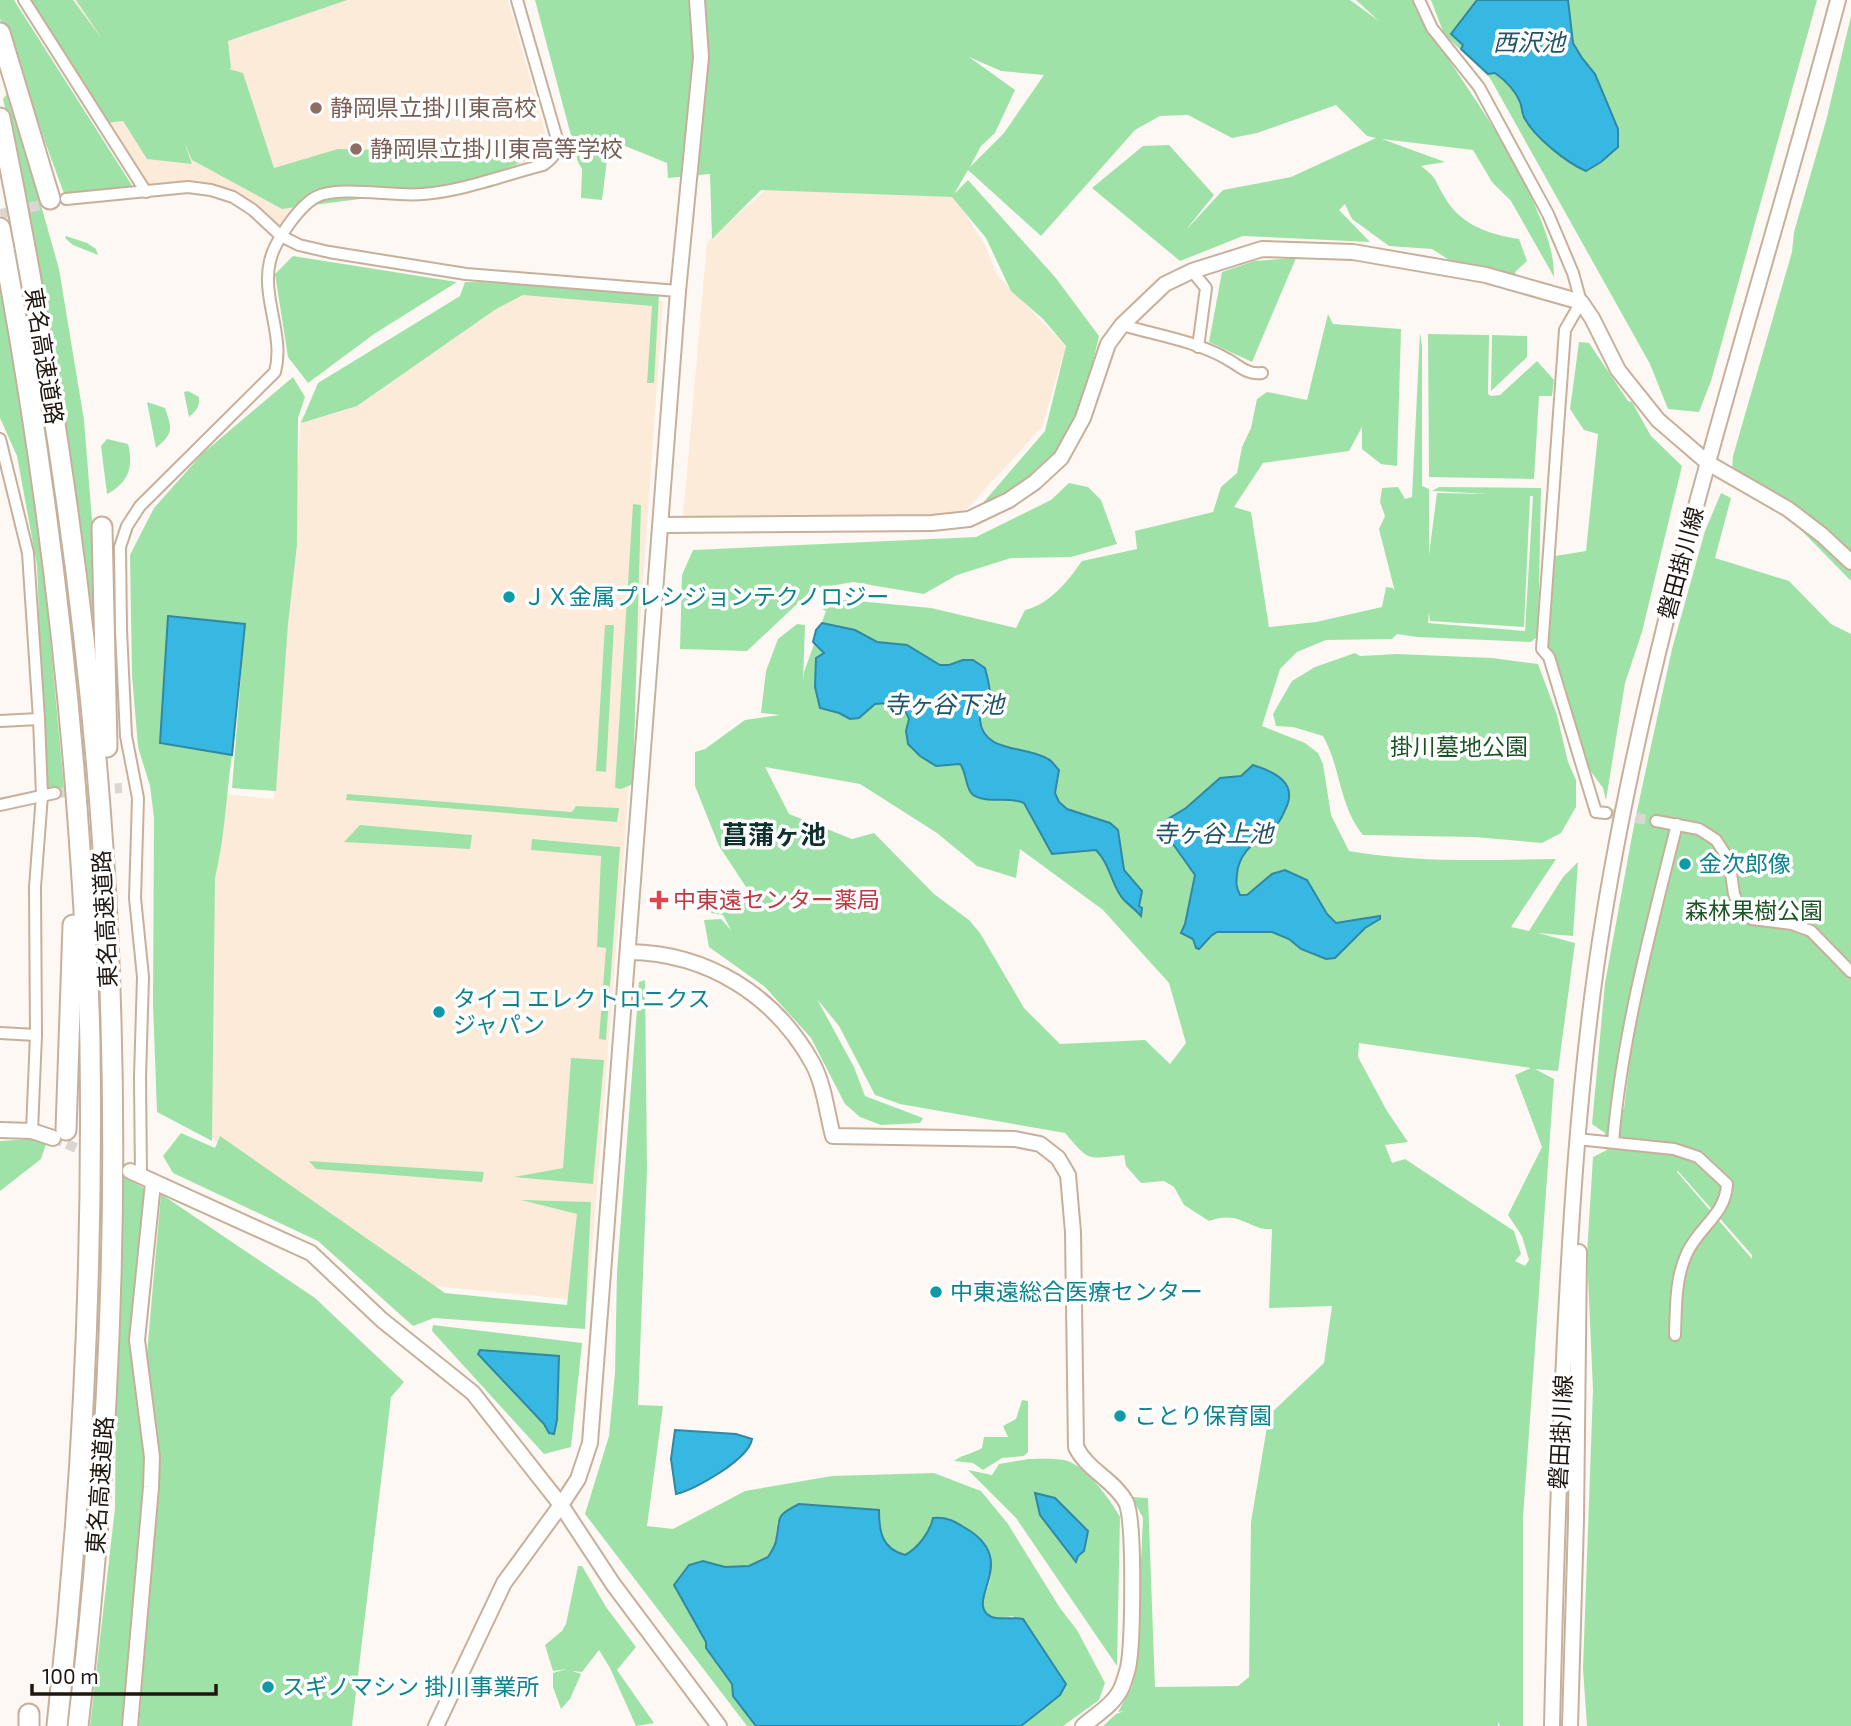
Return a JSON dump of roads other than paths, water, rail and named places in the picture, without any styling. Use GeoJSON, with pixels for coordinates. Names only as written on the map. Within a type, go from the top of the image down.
{"type":"FeatureCollection","features":[{"type":"Feature","properties":{"kind":"highway"},"geometry":{"type":"LineString","coordinates":[[0,33],[58,199]]}},
{"type":"Feature","properties":{"kind":"highway","name":"東名高速道路"},"geometry":{"type":"LineString","coordinates":[[0,118],[28,258],[72,544],[93,725],[108,938],[111,1073],[110,1311],[103,1463],[78,1726]]}},
{"type":"Feature","properties":{"kind":"highway","name":"東名高速道路"},"geometry":{"type":"LineString","coordinates":[[0,228],[18,324],[54,567],[76,802],[90,1044],[90,1199],[83,1415],[77,1516],[57,1726]]}},
{"type":"Feature","properties":{"kind":"highway"},"geometry":{"type":"LineString","coordinates":[[102,527],[111,863],[108,938]]}},
{"type":"Feature","properties":{"kind":"highway"},"geometry":{"type":"LineString","coordinates":[[59,1134],[69,1070],[76,802]]}},
{"type":"Feature","properties":{"kind":"street"},"geometry":{"type":"LineString","coordinates":[[24,0],[146,192]]}},
{"type":"Feature","properties":{"kind":"street"},"geometry":{"type":"LineString","coordinates":[[130,1726],[152,1457],[137,1340],[143,977],[135,898],[138,798],[126,736],[120,547],[127,527],[141,506],[275,372],[279,358],[268,272],[270,257],[301,207],[317,196],[334,192],[397,195],[439,192],[543,165],[552,158],[558,149],[557,139],[517,0]]}},
{"type":"Feature","properties":{"kind":"street"},"geometry":{"type":"LineString","coordinates":[[436,1726],[504,1583],[578,1479],[590,1443],[678,290],[700,69],[697,0]]}},
{"type":"Feature","properties":{"kind":"street"},"geometry":{"type":"LineString","coordinates":[[1419,0],[1432,28],[1479,87],[1548,214],[1573,272],[1581,302],[1618,370],[1641,400],[1658,420],[1708,463],[1788,509],[1851,562]]}},
{"type":"Feature","properties":{"kind":"street","name":"磐田掛川線"},"geometry":{"type":"LineString","coordinates":[[1552,1726],[1556,1518],[1577,1139],[1596,968],[1622,817],[1657,653],[1838,0]]}},
{"type":"Feature","properties":{"kind":"street"},"geometry":{"type":"LineString","coordinates":[[58,199],[188,187],[211,190],[233,197],[253,210],[281,236],[299,245],[329,252],[466,274],[678,290]]}},
{"type":"Feature","properties":{"kind":"street"},"geometry":{"type":"LineString","coordinates":[[662,525],[932,523],[969,519],[1009,500],[1035,482],[1060,458],[1083,418],[1108,345],[1122,326],[1165,284],[1192,271],[1262,249],[1353,252],[1486,275],[1581,302]]}},
{"type":"Feature","properties":{"kind":"street"},"geometry":{"type":"LineString","coordinates":[[1192,271],[1206,288],[1198,347]]}},
{"type":"Feature","properties":{"kind":"street"},"geometry":{"type":"LineString","coordinates":[[1581,302],[1565,330],[1542,649],[1549,657],[1596,811],[1606,813]]}},
{"type":"Feature","properties":{"kind":"street"},"geometry":{"type":"LineString","coordinates":[[1122,326],[1198,347],[1226,358],[1251,374],[1262,373]]}},
{"type":"Feature","properties":{"kind":"street"},"geometry":{"type":"LineString","coordinates":[[0,439],[28,553],[39,719],[42,795],[35,887],[36,1035],[32,1131]]}},
{"type":"Feature","properties":{"kind":"street"},"geometry":{"type":"LineString","coordinates":[[0,721],[39,719]]}},
{"type":"Feature","properties":{"kind":"street"},"geometry":{"type":"LineString","coordinates":[[122,788],[136,786]]}},
{"type":"Feature","properties":{"kind":"street"},"geometry":{"type":"LineString","coordinates":[[0,805],[55,793]]}},
{"type":"Feature","properties":{"kind":"street"},"geometry":{"type":"LineString","coordinates":[[1656,821],[1699,829],[1716,840],[1729,860],[1734,894],[1741,912],[1752,919],[1793,924],[1811,931],[1851,972]]}},
{"type":"Feature","properties":{"kind":"street"},"geometry":{"type":"LineString","coordinates":[[1613,1142],[1623,1059],[1653,916],[1677,824]]}},
{"type":"Feature","properties":{"kind":"street"},"geometry":{"type":"LineString","coordinates":[[629,952],[668,955],[691,961],[742,984],[758,996],[789,1029],[813,1064],[820,1080],[833,1136],[1015,1139],[1040,1144],[1058,1158],[1069,1175],[1073,1233],[1076,1447],[1082,1460],[1104,1477],[1125,1502],[1130,1518],[1132,1556],[1128,1668],[1120,1690],[1110,1704],[1083,1726]]}},
{"type":"Feature","properties":{"kind":"street"},"geometry":{"type":"LineString","coordinates":[[0,1033],[36,1035]]}},
{"type":"Feature","properties":{"kind":"street"},"geometry":{"type":"LineString","coordinates":[[0,1130],[59,1134]]}},
{"type":"Feature","properties":{"kind":"street"},"geometry":{"type":"LineString","coordinates":[[1577,1139],[1674,1149],[1698,1157],[1727,1184],[1727,1198],[1720,1212],[1701,1230],[1686,1253],[1680,1271],[1675,1335]]}},
{"type":"Feature","properties":{"kind":"street","name":"磐田掛川線"},"geometry":{"type":"LineString","coordinates":[[1573,1726],[1579,1225],[1577,1139]]}},
{"type":"Feature","properties":{"kind":"street"},"geometry":{"type":"LineString","coordinates":[[141,1177],[311,1253],[382,1320],[473,1394],[561,1505],[613,1584],[719,1726]]}},
{"type":"Feature","properties":{"kind":"street"},"geometry":{"type":"LineString","coordinates":[[1543,1726],[1548,1591],[1556,1518]]}},
{"type":"Feature","properties":{"kind":"water","name":"西沢池"},"geometry":{"type":"Polygon","coordinates":[[[1477,0],[1568,0],[1573,43],[1595,74],[1618,129],[1618,147],[1601,162],[1586,171],[1551,148],[1528,124],[1518,98],[1509,86],[1495,73],[1488,74],[1461,49],[1463,45],[1451,34],[1477,0]]]}},
{"type":"Feature","properties":{"kind":"water"},"geometry":{"type":"Polygon","coordinates":[[[168,616],[245,624],[232,755],[160,743],[168,616]]]}},
{"type":"Feature","properties":{"kind":"water","name":"寺ヶ谷下池"},"geometry":{"type":"Polygon","coordinates":[[[822,623],[855,630],[877,642],[907,645],[940,665],[973,660],[985,668],[990,692],[980,717],[983,731],[997,744],[1049,760],[1059,770],[1055,793],[1059,802],[1067,809],[1110,823],[1118,830],[1124,870],[1142,891],[1139,906],[1142,908],[1141,916],[1120,895],[1105,862],[1096,850],[1052,854],[1024,803],[979,798],[970,792],[960,764],[936,766],[920,756],[908,744],[906,731],[909,719],[900,706],[891,703],[875,704],[859,718],[850,719],[820,708],[815,687],[816,658],[824,653],[813,642],[816,630],[822,623]]]}},
{"type":"Feature","properties":{"kind":"water","name":"寺ヶ谷上池"},"geometry":{"type":"Polygon","coordinates":[[[1253,765],[1283,780],[1289,793],[1289,801],[1278,822],[1246,851],[1242,858],[1237,877],[1240,895],[1247,895],[1272,874],[1285,870],[1307,880],[1327,914],[1336,923],[1380,916],[1380,919],[1365,928],[1335,958],[1326,959],[1301,949],[1289,939],[1272,932],[1217,932],[1199,949],[1193,939],[1181,933],[1195,875],[1163,830],[1168,819],[1186,808],[1220,778],[1241,776],[1253,765]]]}},
{"type":"Feature","properties":{"kind":"water"},"geometry":{"type":"Polygon","coordinates":[[[480,1350],[559,1356],[554,1434],[549,1433],[544,1424],[478,1354],[480,1350]]]}},
{"type":"Feature","properties":{"kind":"water"},"geometry":{"type":"Polygon","coordinates":[[[675,1430],[736,1434],[752,1439],[749,1447],[732,1464],[708,1480],[676,1494],[671,1459],[675,1430]]]}},
{"type":"Feature","properties":{"kind":"water"},"geometry":{"type":"Polygon","coordinates":[[[1035,1493],[1055,1498],[1088,1531],[1084,1551],[1076,1562],[1040,1515],[1035,1493]]]}},
{"type":"Feature","properties":{"kind":"water"},"geometry":{"type":"Polygon","coordinates":[[[799,1504],[879,1510],[883,1538],[891,1549],[905,1555],[923,1539],[933,1518],[951,1520],[967,1529],[982,1541],[989,1553],[991,1565],[983,1607],[987,1614],[994,1618],[1023,1619],[1066,1684],[1060,1695],[1021,1726],[756,1726],[733,1696],[732,1684],[706,1648],[706,1642],[674,1585],[689,1565],[703,1561],[725,1567],[749,1566],[768,1557],[775,1543],[782,1515],[799,1504]]]}},
{"type":"Feature","properties":{"kind":"tunnel"},"geometry":{"type":"LineString","coordinates":[[0,214],[55,202]]}},
{"type":"Feature","properties":{"kind":"tunnel"},"geometry":{"type":"LineString","coordinates":[[55,793],[122,788]]}},
{"type":"Feature","properties":{"kind":"tunnel"},"geometry":{"type":"LineString","coordinates":[[1606,813],[1656,821]]}},
{"type":"Feature","properties":{"kind":"tunnel"},"geometry":{"type":"LineString","coordinates":[[53,1138],[130,1171]]}},
{"type":"Feature","properties":{"kind":"place","name":"静岡県立掛川東高校"},"geometry":{"type":"Point","coordinates":[316,108]}},
{"type":"Feature","properties":{"kind":"place","name":"静岡県立掛川東高等学校"},"geometry":{"type":"Point","coordinates":[356,149]}},
{"type":"Feature","properties":{"kind":"place","name":"ＪＸ金属プレシジョンテクノロジー"},"geometry":{"type":"Point","coordinates":[509,597]}},
{"type":"Feature","properties":{"kind":"place","name":"金次郎像"},"geometry":{"type":"Point","coordinates":[1685,864]}},
{"type":"Feature","properties":{"kind":"place","name":"中東遠センター薬局"},"geometry":{"type":"Point","coordinates":[659,900]}},
{"type":"Feature","properties":{"kind":"place","name":"タイコ エレクトロニクス ジャパン"},"geometry":{"type":"Point","coordinates":[439,1012]}},
{"type":"Feature","properties":{"kind":"place","name":"中東遠総合医療センター"},"geometry":{"type":"Point","coordinates":[936,1292]}},
{"type":"Feature","properties":{"kind":"place","name":"ことり保育園"},"geometry":{"type":"Point","coordinates":[1120,1416]}},
{"type":"Feature","properties":{"kind":"place","name":"スギノマシン 掛川事業所"},"geometry":{"type":"Point","coordinates":[268,1687]}},
{"type":"Feature","properties":{"kind":"district","name":"菖蒲ヶ池"},"geometry":{"type":"Point","coordinates":[774,835]}},
{"type":"Feature","properties":{"kind":"park label","name":"掛川墓地公園"},"geometry":{"type":"Point","coordinates":[1459,747]}},
{"type":"Feature","properties":{"kind":"park label","name":"森林果樹公園"},"geometry":{"type":"Point","coordinates":[1754,911]}}]}
